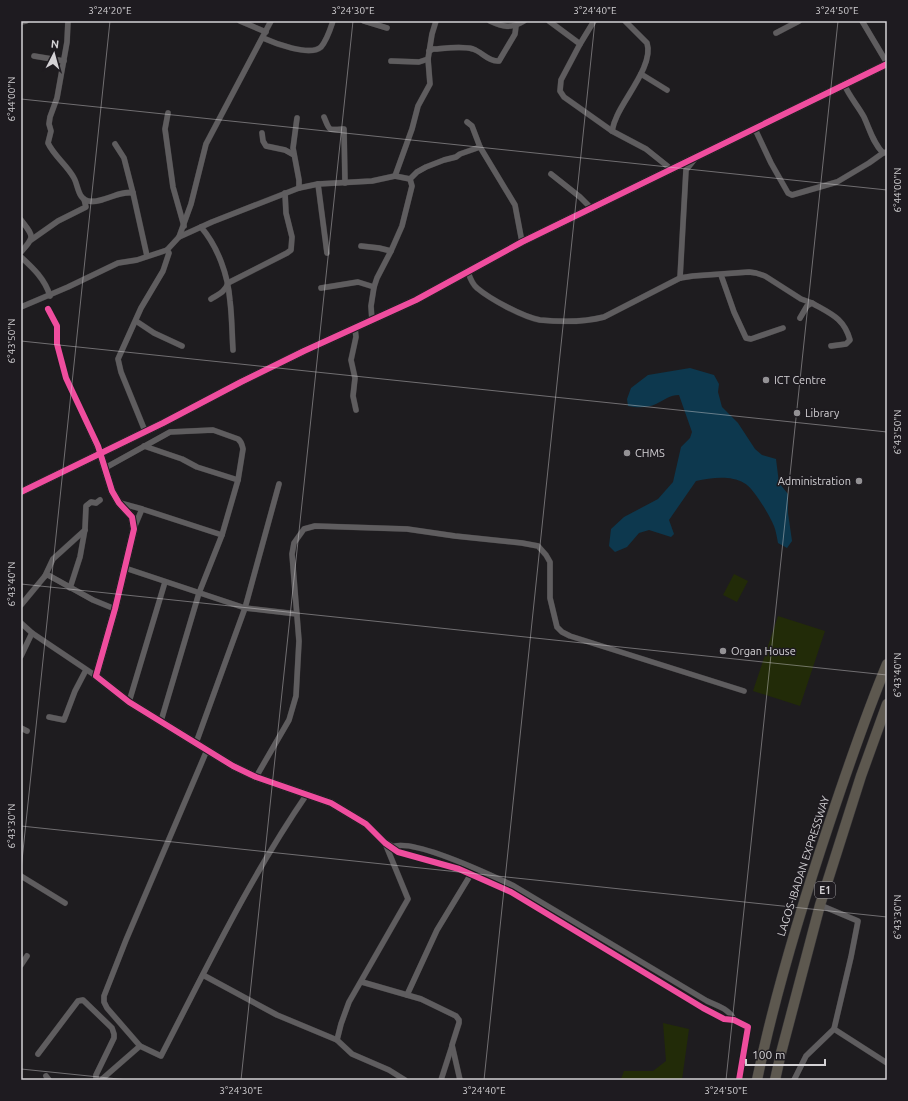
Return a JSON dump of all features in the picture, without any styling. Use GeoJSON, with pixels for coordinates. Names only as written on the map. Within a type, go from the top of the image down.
{"type":"FeatureCollection","features":[{"type":"Feature","properties":{"kind":"highway","name":"LAGOS-IBADAN EXPRESSWAY"},"geometry":{"type":"LineString","coordinates":[[757,1080],[766,1036],[785,965],[815,866],[851,758],[887,664]]}},
{"type":"Feature","properties":{"kind":"highway","name":"E1"},"geometry":{"type":"LineString","coordinates":[[775,1080],[820,905],[861,776],[887,704]]}},
{"type":"Feature","properties":{"kind":"street"},"geometry":{"type":"LineString","coordinates":[[21,22],[26,21]]}},
{"type":"Feature","properties":{"kind":"street"},"geometry":{"type":"LineString","coordinates":[[21,252],[31,240],[58,221],[86,206],[75,179],[65,164],[54,153],[48,143],[51,131],[49,124],[50,116],[57,98],[64,61],[68,21]]}},
{"type":"Feature","properties":{"kind":"street"},"geometry":{"type":"LineString","coordinates":[[240,21],[266,32]]}},
{"type":"Feature","properties":{"kind":"street"},"geometry":{"type":"LineString","coordinates":[[21,307],[50,296],[118,263],[137,260],[167,250],[179,237],[184,227],[191,204],[206,144],[271,21]]}},
{"type":"Feature","properties":{"kind":"street"},"geometry":{"type":"LineString","coordinates":[[263,38],[284,47],[317,50],[322,46],[333,21]]}},
{"type":"Feature","properties":{"kind":"street"},"geometry":{"type":"LineString","coordinates":[[364,21],[387,28]]}},
{"type":"Feature","properties":{"kind":"street"},"geometry":{"type":"LineString","coordinates":[[395,176],[412,129],[418,106],[430,84],[428,59],[436,21]]}},
{"type":"Feature","properties":{"kind":"street"},"geometry":{"type":"LineString","coordinates":[[490,21],[510,26],[516,26],[524,21]]}},
{"type":"Feature","properties":{"kind":"street"},"geometry":{"type":"LineString","coordinates":[[549,21],[580,44]]}},
{"type":"Feature","properties":{"kind":"street"},"geometry":{"type":"LineString","coordinates":[[594,21],[561,80],[560,91],[564,97],[612,131],[646,149],[671,170]]}},
{"type":"Feature","properties":{"kind":"street"},"geometry":{"type":"LineString","coordinates":[[612,131],[617,116],[641,74],[648,48],[647,43],[625,21]]}},
{"type":"Feature","properties":{"kind":"street"},"geometry":{"type":"LineString","coordinates":[[776,33],[799,21]]}},
{"type":"Feature","properties":{"kind":"street"},"geometry":{"type":"LineString","coordinates":[[21,492],[163,423],[297,355],[416,300],[522,242],[697,158],[887,64],[862,21]]}},
{"type":"Feature","properties":{"kind":"street"},"geometry":{"type":"LineString","coordinates":[[429,51],[433,49],[472,49],[489,59],[499,61],[515,34],[516,26]]}},
{"type":"Feature","properties":{"kind":"street"},"geometry":{"type":"LineString","coordinates":[[34,56],[64,61]]}},
{"type":"Feature","properties":{"kind":"street"},"geometry":{"type":"LineString","coordinates":[[391,61],[419,62],[428,59]]}},
{"type":"Feature","properties":{"kind":"street"},"geometry":{"type":"LineString","coordinates":[[641,74],[667,90]]}},
{"type":"Feature","properties":{"kind":"street"},"geometry":{"type":"LineString","coordinates":[[755,129],[788,193],[792,194],[837,182],[885,153],[878,148],[872,138],[864,118],[844,84]]}},
{"type":"Feature","properties":{"kind":"street"},"geometry":{"type":"LineString","coordinates":[[168,112],[165,129],[173,187],[184,227]]}},
{"type":"Feature","properties":{"kind":"street"},"geometry":{"type":"LineString","coordinates":[[324,117],[328,128],[344,129],[345,183]]}},
{"type":"Feature","properties":{"kind":"street"},"geometry":{"type":"LineString","coordinates":[[297,118],[293,148],[299,188]]}},
{"type":"Feature","properties":{"kind":"street"},"geometry":{"type":"LineString","coordinates":[[467,122],[472,126],[480,147],[515,205],[522,242]]}},
{"type":"Feature","properties":{"kind":"street"},"geometry":{"type":"LineString","coordinates":[[262,134],[263,142],[266,146],[285,150],[294,155]]}},
{"type":"Feature","properties":{"kind":"street"},"geometry":{"type":"LineString","coordinates":[[115,144],[124,158],[147,256]]}},
{"type":"Feature","properties":{"kind":"street"},"geometry":{"type":"LineString","coordinates":[[410,179],[417,172],[426,167],[480,147]]}},
{"type":"Feature","properties":{"kind":"street"},"geometry":{"type":"LineString","coordinates":[[680,278],[686,170],[697,158]]}},
{"type":"Feature","properties":{"kind":"street"},"geometry":{"type":"LineString","coordinates":[[551,174],[580,197],[591,208]]}},
{"type":"Feature","properties":{"kind":"street"},"geometry":{"type":"LineString","coordinates":[[179,237],[299,188],[318,184],[345,183],[383,179],[395,176],[410,179]]}},
{"type":"Feature","properties":{"kind":"street"},"geometry":{"type":"LineString","coordinates":[[372,321],[371,306],[374,287],[402,226],[409,203],[412,186],[410,179]]}},
{"type":"Feature","properties":{"kind":"street"},"geometry":{"type":"LineString","coordinates":[[318,184],[327,252]]}},
{"type":"Feature","properties":{"kind":"street"},"geometry":{"type":"LineString","coordinates":[[84,199],[87,201],[100,200],[123,193],[133,193]]}},
{"type":"Feature","properties":{"kind":"street"},"geometry":{"type":"LineString","coordinates":[[212,299],[226,290],[228,283],[288,253],[291,250],[292,237],[286,213],[285,193]]}},
{"type":"Feature","properties":{"kind":"street"},"geometry":{"type":"LineString","coordinates":[[21,220],[31,233],[31,240]]}},
{"type":"Feature","properties":{"kind":"street"},"geometry":{"type":"LineString","coordinates":[[201,227],[208,235],[215,249],[228,283],[233,350]]}},
{"type":"Feature","properties":{"kind":"street"},"geometry":{"type":"LineString","coordinates":[[361,246],[391,251]]}},
{"type":"Feature","properties":{"kind":"street"},"geometry":{"type":"LineString","coordinates":[[145,431],[118,361],[121,351],[141,308],[163,271],[169,253],[167,250]]}},
{"type":"Feature","properties":{"kind":"street"},"geometry":{"type":"LineString","coordinates":[[21,256],[43,279],[47,285],[50,296]]}},
{"type":"Feature","properties":{"kind":"street"},"geometry":{"type":"LineString","coordinates":[[468,272],[477,288],[508,307],[540,320],[594,320],[604,317],[680,278],[749,272],[765,276],[801,299],[838,317],[847,331],[850,340],[846,344],[831,346]]}},
{"type":"Feature","properties":{"kind":"street"},"geometry":{"type":"LineString","coordinates":[[721,275],[734,312],[746,338],[751,339],[783,328]]}},
{"type":"Feature","properties":{"kind":"street"},"geometry":{"type":"LineString","coordinates":[[321,288],[358,282],[374,287]]}},
{"type":"Feature","properties":{"kind":"street"},"geometry":{"type":"LineString","coordinates":[[800,318],[807,306],[812,304]]}},
{"type":"Feature","properties":{"kind":"street"},"geometry":{"type":"LineString","coordinates":[[48,309],[58,326],[57,344],[66,378],[100,453],[112,491],[119,503],[132,517],[134,529]]}},
{"type":"Feature","properties":{"kind":"street"},"geometry":{"type":"LineString","coordinates":[[136,321],[154,333],[182,346]]}},
{"type":"Feature","properties":{"kind":"street"},"geometry":{"type":"LineString","coordinates":[[355,328],[356,337],[351,360],[354,378],[353,396],[356,410]]}},
{"type":"Feature","properties":{"kind":"street"},"geometry":{"type":"LineString","coordinates":[[105,468],[170,432],[213,430],[238,439],[242,444],[243,450],[238,480],[222,535],[199,593],[161,721]]}},
{"type":"Feature","properties":{"kind":"street"},"geometry":{"type":"LineString","coordinates":[[144,446],[182,459],[197,467],[238,480]]}},
{"type":"Feature","properties":{"kind":"street"},"geometry":{"type":"LineString","coordinates":[[196,743],[244,608],[273,510],[279,484]]}},
{"type":"Feature","properties":{"kind":"street"},"geometry":{"type":"LineString","coordinates":[[70,588],[80,557],[85,529],[86,506],[91,502],[96,503],[100,500]]}},
{"type":"Feature","properties":{"kind":"street"},"geometry":{"type":"LineString","coordinates":[[119,503],[222,535]]}},
{"type":"Feature","properties":{"kind":"street"},"geometry":{"type":"LineString","coordinates":[[96,676],[115,609],[134,529],[142,509]]}},
{"type":"Feature","properties":{"kind":"street"},"geometry":{"type":"LineString","coordinates":[[256,777],[289,720],[294,707],[299,641],[292,554],[294,542],[304,529],[315,526],[408,529],[538,546],[546,554],[550,562],[550,598],[557,627],[562,632],[627,655],[744,691]]}},
{"type":"Feature","properties":{"kind":"street"},"geometry":{"type":"LineString","coordinates":[[21,605],[45,576],[53,558],[85,529]]}},
{"type":"Feature","properties":{"kind":"street"},"geometry":{"type":"LineString","coordinates":[[125,568],[244,608],[297,614]]}},
{"type":"Feature","properties":{"kind":"street"},"geometry":{"type":"LineString","coordinates":[[45,576],[48,574],[70,588],[115,609]]}},
{"type":"Feature","properties":{"kind":"street"},"geometry":{"type":"LineString","coordinates":[[129,702],[165,582]]}},
{"type":"Feature","properties":{"kind":"street"},"geometry":{"type":"LineString","coordinates":[[21,623],[32,633],[96,676],[129,702],[233,766],[256,777],[332,803],[366,824],[389,845],[402,853],[433,861],[471,874],[510,892],[703,1008],[724,1019],[734,1020],[748,1027],[739,1080]]}},
{"type":"Feature","properties":{"kind":"street"},"geometry":{"type":"LineString","coordinates":[[21,656],[32,633]]}},
{"type":"Feature","properties":{"kind":"street"},"geometry":{"type":"LineString","coordinates":[[49,717],[64,720],[75,691],[86,670]]}},
{"type":"Feature","properties":{"kind":"street"},"geometry":{"type":"LineString","coordinates":[[207,750],[126,940],[104,996],[104,1002],[107,1008],[140,1046],[161,1056],[254,878],[283,828],[307,794]]}},
{"type":"Feature","properties":{"kind":"street"},"geometry":{"type":"LineString","coordinates":[[389,845],[405,844],[436,854],[480,869],[514,886],[707,1001],[728,1011],[732,1014],[734,1020]]}},
{"type":"Feature","properties":{"kind":"street"},"geometry":{"type":"LineString","coordinates":[[337,1040],[349,1002],[362,982],[408,899],[389,845]]}},
{"type":"Feature","properties":{"kind":"street"},"geometry":{"type":"LineString","coordinates":[[407,995],[437,930],[471,874]]}},
{"type":"Feature","properties":{"kind":"street"},"geometry":{"type":"LineString","coordinates":[[21,876],[65,904]]}},
{"type":"Feature","properties":{"kind":"street"},"geometry":{"type":"LineString","coordinates":[[794,1080],[806,1056],[834,1029],[858,921],[820,905]]}},
{"type":"Feature","properties":{"kind":"street"},"geometry":{"type":"LineString","coordinates":[[21,965],[27,956]]}},
{"type":"Feature","properties":{"kind":"street"},"geometry":{"type":"LineString","coordinates":[[203,975],[277,1015],[337,1040],[352,1054],[378,1064],[405,1080]]}},
{"type":"Feature","properties":{"kind":"street"},"geometry":{"type":"LineString","coordinates":[[362,982],[421,999],[456,1016],[459,1023],[440,1080]]}},
{"type":"Feature","properties":{"kind":"street"},"geometry":{"type":"LineString","coordinates":[[38,1054],[78,1001],[83,1000],[112,1028],[114,1034],[114,1038],[96,1076],[96,1080]]}},
{"type":"Feature","properties":{"kind":"street"},"geometry":{"type":"LineString","coordinates":[[834,1029],[887,1063]]}},
{"type":"Feature","properties":{"kind":"street"},"geometry":{"type":"LineString","coordinates":[[101,1080],[140,1046]]}},
{"type":"Feature","properties":{"kind":"street"},"geometry":{"type":"LineString","coordinates":[[452,1046],[460,1080]]}},
{"type":"Feature","properties":{"kind":"green space"},"geometry":{"type":"Polygon","coordinates":[[[734,574],[748,581],[737,602],[723,595],[734,574]]]}},
{"type":"Feature","properties":{"kind":"green space"},"geometry":{"type":"Polygon","coordinates":[[[778,616],[825,631],[800,706],[753,691],[778,616]]]}},
{"type":"Feature","properties":{"kind":"green space"},"geometry":{"type":"Polygon","coordinates":[[[663,1023],[689,1029],[682,1080],[621,1079],[624,1071],[653,1071],[666,1061],[663,1023]]]}},
{"type":"Feature","properties":{"kind":"water"},"geometry":{"type":"Polygon","coordinates":[[[690,368],[714,375],[719,384],[718,392],[722,407],[738,423],[755,449],[762,455],[776,459],[779,483],[788,494],[788,513],[792,541],[787,548],[778,543],[772,521],[752,490],[739,480],[727,478],[696,481],[669,520],[674,534],[671,537],[649,530],[639,533],[627,547],[615,552],[609,546],[611,529],[624,517],[658,499],[673,482],[681,447],[690,438],[692,432],[679,395],[670,397],[650,406],[631,407],[628,406],[627,399],[631,388],[648,375],[690,368]]]}},
{"type":"Feature","properties":{"kind":"cycle path"},"geometry":{"type":"LineString","coordinates":[[21,492],[163,423],[304,351],[416,300],[522,242],[887,64]]}},
{"type":"Feature","properties":{"kind":"cycle path"},"geometry":{"type":"LineString","coordinates":[[48,309],[57,326],[57,344],[66,378],[98,446],[112,491],[119,503],[132,517],[134,529],[115,609],[96,676],[129,702],[233,766],[256,777],[331,803],[366,824],[385,843],[398,852],[459,869],[511,892],[703,1008],[724,1019],[734,1020],[748,1027],[739,1080]]}},
{"type":"Feature","properties":{"kind":"place","name":"ICT Centre"},"geometry":{"type":"Point","coordinates":[766,380]}},
{"type":"Feature","properties":{"kind":"place","name":"Library"},"geometry":{"type":"Point","coordinates":[797,413]}},
{"type":"Feature","properties":{"kind":"place","name":"CHMS"},"geometry":{"type":"Point","coordinates":[627,453]}},
{"type":"Feature","properties":{"kind":"place","name":"Administration"},"geometry":{"type":"Point","coordinates":[859,481]}},
{"type":"Feature","properties":{"kind":"place","name":"Organ House"},"geometry":{"type":"Point","coordinates":[723,651]}}]}
